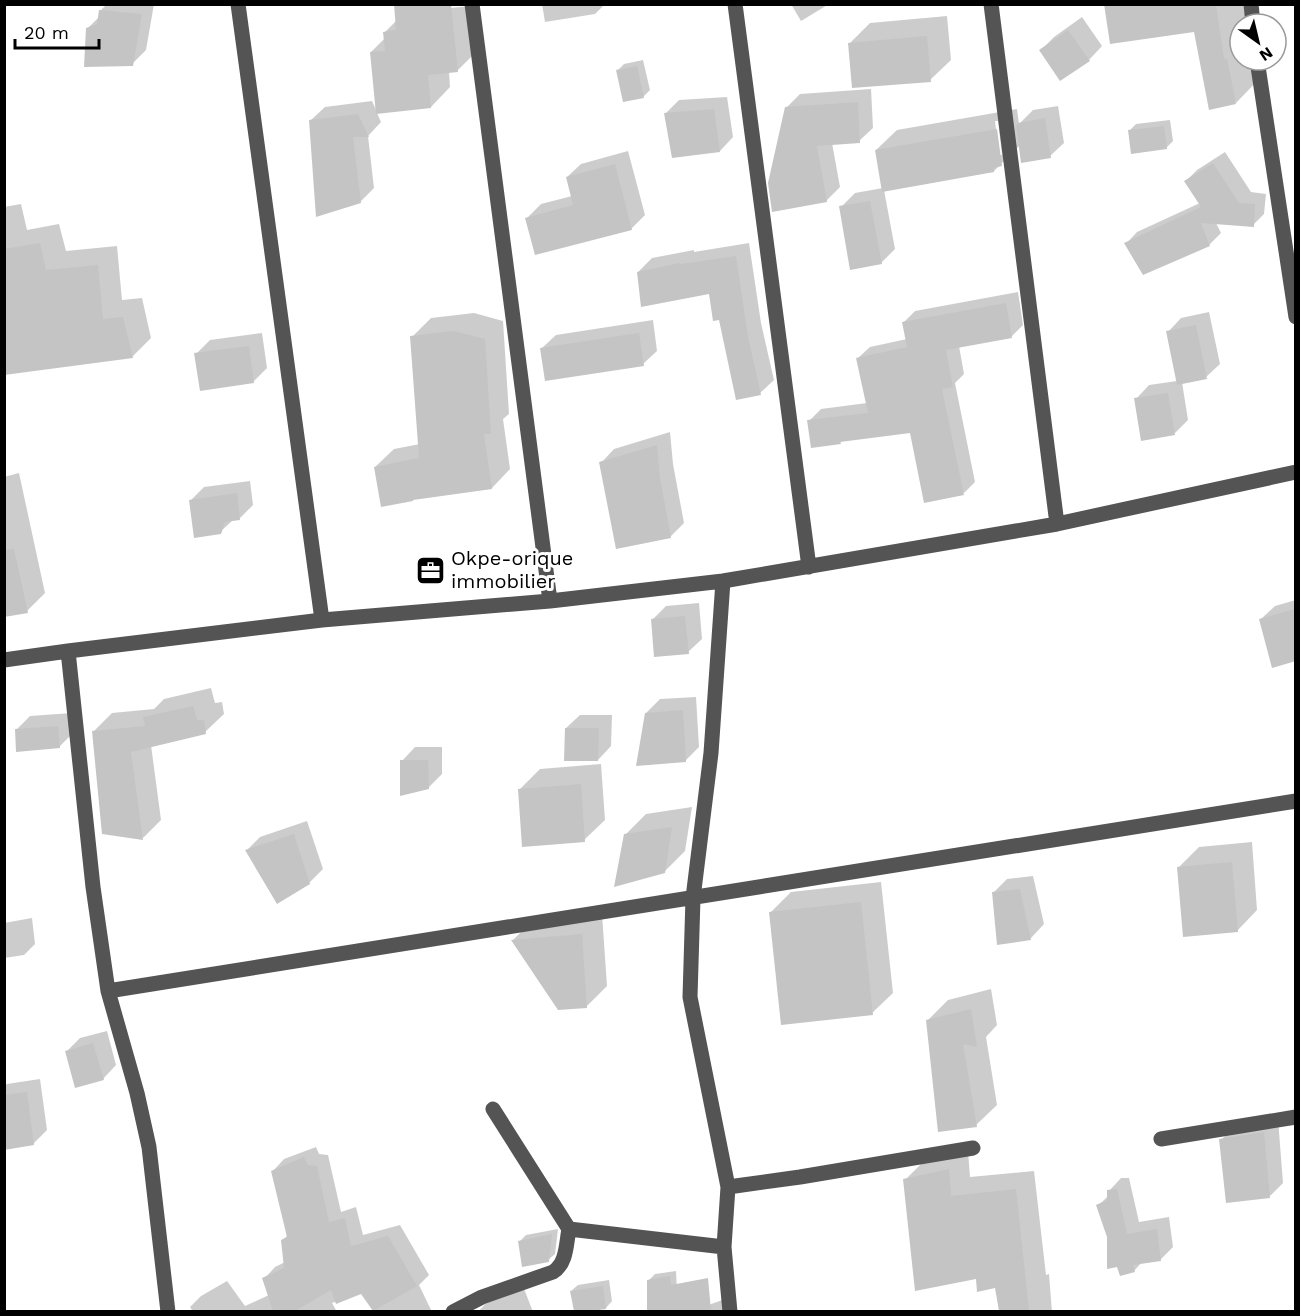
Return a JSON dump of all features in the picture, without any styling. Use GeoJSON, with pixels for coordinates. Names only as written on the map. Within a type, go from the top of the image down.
{"type":"FeatureCollection","features":[{"type":"Feature","properties":{"kind":"street"},"geometry":{"type":"LineString","coordinates":[[238,4],[322,620]]}},
{"type":"Feature","properties":{"kind":"street"},"geometry":{"type":"LineString","coordinates":[[472,4],[550,601]]}},
{"type":"Feature","properties":{"kind":"street"},"geometry":{"type":"LineString","coordinates":[[735,4],[809,567]]}},
{"type":"Feature","properties":{"kind":"street"},"geometry":{"type":"LineString","coordinates":[[991,4],[1057,524]]}},
{"type":"Feature","properties":{"kind":"street"},"geometry":{"type":"LineString","coordinates":[[1258,72],[1296,317]]}},
{"type":"Feature","properties":{"kind":"street"},"geometry":{"type":"LineString","coordinates":[[4,660],[322,620],[550,601],[723,581],[1057,524],[1296,472]]}},
{"type":"Feature","properties":{"kind":"street"},"geometry":{"type":"LineString","coordinates":[[723,581],[711,753],[693,898],[690,997],[728,1187],[724,1247],[730,1311]]}},
{"type":"Feature","properties":{"kind":"street"},"geometry":{"type":"LineString","coordinates":[[68,651],[93,887],[108,991],[137,1093],[148,1147],[168,1311]]}},
{"type":"Feature","properties":{"kind":"street"},"geometry":{"type":"LineString","coordinates":[[108,991],[1296,801]]}},
{"type":"Feature","properties":{"kind":"street"},"geometry":{"type":"LineString","coordinates":[[453,1311],[482,1297],[553,1272],[563,1263],[569,1229],[493,1109]]}},
{"type":"Feature","properties":{"kind":"street"},"geometry":{"type":"LineString","coordinates":[[1161,1139],[1296,1117]]}},
{"type":"Feature","properties":{"kind":"street"},"geometry":{"type":"LineString","coordinates":[[728,1187],[973,1148]]}},
{"type":"Feature","properties":{"kind":"street"},"geometry":{"type":"LineString","coordinates":[[569,1229],[724,1247]]}},
{"type":"Feature","properties":{"kind":"building"},"geometry":{"type":"Polygon","coordinates":[[[394,4],[451,4],[458,72],[428,75],[431,108],[376,114],[370,52],[385,51],[383,32],[396,30],[394,4]]]}},
{"type":"Feature","properties":{"kind":"building"},"geometry":{"type":"Polygon","coordinates":[[[1104,4],[1216,4],[1224,59],[1227,58],[1236,104],[1209,110],[1194,32],[1110,44],[1104,4]]]}},
{"type":"Feature","properties":{"kind":"building"},"geometry":{"type":"Polygon","coordinates":[[[99,10],[142,14],[133,66],[84,67],[86,28],[97,24],[99,10]]]}},
{"type":"Feature","properties":{"kind":"building"},"geometry":{"type":"Polygon","coordinates":[[[1068,30],[1090,61],[1060,81],[1039,50],[1068,30]]]}},
{"type":"Feature","properties":{"kind":"building"},"geometry":{"type":"Polygon","coordinates":[[[927,36],[931,82],[852,88],[848,43],[927,36]]]}},
{"type":"Feature","properties":{"kind":"building"},"geometry":{"type":"Polygon","coordinates":[[[637,66],[644,98],[623,102],[616,70],[637,66]]]}},
{"type":"Feature","properties":{"kind":"building"},"geometry":{"type":"Polygon","coordinates":[[[858,102],[860,143],[817,146],[827,202],[772,212],[768,183],[785,107],[858,102]]]}},
{"type":"Feature","properties":{"kind":"building"},"geometry":{"type":"Polygon","coordinates":[[[714,109],[720,152],[672,158],[664,113],[714,109]]]}},
{"type":"Feature","properties":{"kind":"building"},"geometry":{"type":"Polygon","coordinates":[[[358,114],[369,137],[353,137],[361,203],[316,217],[309,120],[358,114]]]}},
{"type":"Feature","properties":{"kind":"building"},"geometry":{"type":"Polygon","coordinates":[[[1045,118],[1051,158],[1021,163],[1016,125],[1045,118]]]}},
{"type":"Feature","properties":{"kind":"building"},"geometry":{"type":"Polygon","coordinates":[[[1164,126],[1167,149],[1131,154],[1128,130],[1164,126]]]}},
{"type":"Feature","properties":{"kind":"building"},"geometry":{"type":"Polygon","coordinates":[[[997,129],[1002,166],[994,168],[994,172],[882,192],[875,150],[997,129]]]}},
{"type":"Feature","properties":{"kind":"building"},"geometry":{"type":"Polygon","coordinates":[[[1213,163],[1239,203],[1255,204],[1254,227],[1201,223],[1210,246],[1143,275],[1124,243],[1201,207],[1184,181],[1213,163]]]}},
{"type":"Feature","properties":{"kind":"building"},"geometry":{"type":"Polygon","coordinates":[[[615,164],[632,230],[535,255],[525,218],[573,205],[566,177],[615,164]]]}},
{"type":"Feature","properties":{"kind":"building"},"geometry":{"type":"Polygon","coordinates":[[[870,201],[882,264],[850,270],[839,206],[870,201]]]}},
{"type":"Feature","properties":{"kind":"building"},"geometry":{"type":"Polygon","coordinates":[[[40,243],[46,270],[98,265],[103,319],[123,317],[133,358],[4,375],[4,249],[40,243]]]}},
{"type":"Feature","properties":{"kind":"building"},"geometry":{"type":"Polygon","coordinates":[[[736,256],[748,337],[761,395],[736,400],[719,320],[713,321],[709,294],[641,307],[637,272],[680,263],[736,256]]]}},
{"type":"Feature","properties":{"kind":"building"},"geometry":{"type":"Polygon","coordinates":[[[1006,303],[1012,338],[946,350],[953,387],[942,389],[964,495],[924,503],[910,433],[811,448],[807,420],[868,413],[856,358],[907,347],[902,322],[1006,303]]]}},
{"type":"Feature","properties":{"kind":"building"},"geometry":{"type":"Polygon","coordinates":[[[1196,325],[1207,379],[1177,385],[1166,331],[1196,325]]]}},
{"type":"Feature","properties":{"kind":"building"},"geometry":{"type":"Polygon","coordinates":[[[454,331],[485,339],[491,434],[484,434],[492,489],[381,507],[374,467],[419,458],[410,336],[454,331]]]}},
{"type":"Feature","properties":{"kind":"building"},"geometry":{"type":"Polygon","coordinates":[[[639,333],[644,366],[545,381],[540,348],[639,333]]]}},
{"type":"Feature","properties":{"kind":"building"},"geometry":{"type":"Polygon","coordinates":[[[249,346],[254,383],[200,391],[194,353],[249,346]]]}},
{"type":"Feature","properties":{"kind":"building"},"geometry":{"type":"Polygon","coordinates":[[[1168,393],[1175,435],[1141,441],[1134,398],[1168,393]]]}},
{"type":"Feature","properties":{"kind":"building"},"geometry":{"type":"Polygon","coordinates":[[[657,445],[660,478],[671,538],[616,549],[599,462],[657,445]]]}},
{"type":"Feature","properties":{"kind":"building"},"geometry":{"type":"Polygon","coordinates":[[[237,493],[240,520],[225,522],[221,534],[194,538],[189,500],[237,493]]]}},
{"type":"Feature","properties":{"kind":"building"},"geometry":{"type":"Polygon","coordinates":[[[14,549],[28,613],[4,617],[4,550],[14,549]]]}},
{"type":"Feature","properties":{"kind":"building"},"geometry":{"type":"Polygon","coordinates":[[[1296,609],[1296,661],[1272,668],[1259,619],[1296,609]]]}},
{"type":"Feature","properties":{"kind":"building"},"geometry":{"type":"Polygon","coordinates":[[[685,616],[689,654],[654,657],[651,619],[685,616]]]}},
{"type":"Feature","properties":{"kind":"building"},"geometry":{"type":"Polygon","coordinates":[[[193,706],[197,720],[204,720],[206,734],[131,752],[143,840],[102,834],[92,731],[145,726],[143,717],[193,706]]]}},
{"type":"Feature","properties":{"kind":"building"},"geometry":{"type":"Polygon","coordinates":[[[683,710],[686,762],[636,766],[645,713],[683,710]]]}},
{"type":"Feature","properties":{"kind":"building"},"geometry":{"type":"Polygon","coordinates":[[[58,726],[60,748],[16,752],[15,729],[58,726]]]}},
{"type":"Feature","properties":{"kind":"building"},"geometry":{"type":"Polygon","coordinates":[[[565,728],[599,728],[598,761],[564,761],[565,728]]]}},
{"type":"Feature","properties":{"kind":"building"},"geometry":{"type":"Polygon","coordinates":[[[400,760],[428,760],[429,789],[400,796],[400,760]]]}},
{"type":"Feature","properties":{"kind":"building"},"geometry":{"type":"Polygon","coordinates":[[[581,784],[585,842],[522,847],[518,789],[581,784]]]}},
{"type":"Feature","properties":{"kind":"building"},"geometry":{"type":"Polygon","coordinates":[[[672,827],[665,873],[614,887],[624,834],[672,827]]]}},
{"type":"Feature","properties":{"kind":"building"},"geometry":{"type":"Polygon","coordinates":[[[294,834],[310,884],[277,904],[245,850],[294,834]]]}},
{"type":"Feature","properties":{"kind":"building"},"geometry":{"type":"Polygon","coordinates":[[[1232,862],[1238,932],[1183,937],[1177,867],[1232,862]]]}},
{"type":"Feature","properties":{"kind":"building"},"geometry":{"type":"Polygon","coordinates":[[[1020,889],[1031,940],[997,945],[992,892],[1020,889]]]}},
{"type":"Feature","properties":{"kind":"building"},"geometry":{"type":"Polygon","coordinates":[[[861,902],[873,1015],[781,1025],[769,912],[861,902]]]}},
{"type":"Feature","properties":{"kind":"building"},"geometry":{"type":"Polygon","coordinates":[[[582,934],[587,1008],[558,1010],[511,940],[582,934]]]}},
{"type":"Feature","properties":{"kind":"building"},"geometry":{"type":"Polygon","coordinates":[[[971,1009],[977,1047],[963,1044],[977,1127],[938,1132],[926,1020],[971,1009]]]}},
{"type":"Feature","properties":{"kind":"building"},"geometry":{"type":"Polygon","coordinates":[[[93,1043],[104,1080],[75,1088],[65,1051],[93,1043]]]}},
{"type":"Feature","properties":{"kind":"building"},"geometry":{"type":"Polygon","coordinates":[[[27,1092],[34,1145],[4,1150],[4,1095],[27,1092]]]}},
{"type":"Feature","properties":{"kind":"building"},"geometry":{"type":"Polygon","coordinates":[[[1264,1132],[1270,1198],[1226,1203],[1219,1139],[1264,1132]]]}},
{"type":"Feature","properties":{"kind":"building"},"geometry":{"type":"Polygon","coordinates":[[[304,1157],[308,1165],[317,1166],[329,1222],[345,1218],[351,1246],[388,1236],[417,1286],[373,1311],[361,1294],[336,1304],[331,1290],[295,1311],[273,1311],[262,1278],[284,1268],[281,1240],[287,1237],[271,1171],[304,1157]]]}},
{"type":"Feature","properties":{"kind":"building"},"geometry":{"type":"Polygon","coordinates":[[[949,1169],[951,1196],[1016,1189],[1029,1311],[999,1311],[995,1288],[977,1292],[976,1279],[915,1291],[903,1179],[949,1169]]]}},
{"type":"Feature","properties":{"kind":"building"},"geometry":{"type":"Polygon","coordinates":[[[1117,1189],[1127,1234],[1157,1229],[1161,1261],[1133,1265],[1135,1272],[1120,1276],[1117,1267],[1107,1269],[1107,1237],[1096,1205],[1107,1200],[1107,1190],[1117,1189]]]}},
{"type":"Feature","properties":{"kind":"building"},"geometry":{"type":"Polygon","coordinates":[[[552,1234],[549,1262],[522,1267],[518,1241],[552,1234]]]}},
{"type":"Feature","properties":{"kind":"building"},"geometry":{"type":"Polygon","coordinates":[[[670,1276],[671,1285],[708,1278],[711,1311],[647,1311],[647,1280],[670,1276]]]}},
{"type":"Feature","properties":{"kind":"building"},"geometry":{"type":"Polygon","coordinates":[[[603,1286],[606,1309],[574,1311],[570,1291],[603,1286]]]}},
{"type":"Feature","properties":{"kind":"place","name":"Okpe-orique immobilier"},"geometry":{"type":"Point","coordinates":[430,570]}}]}
